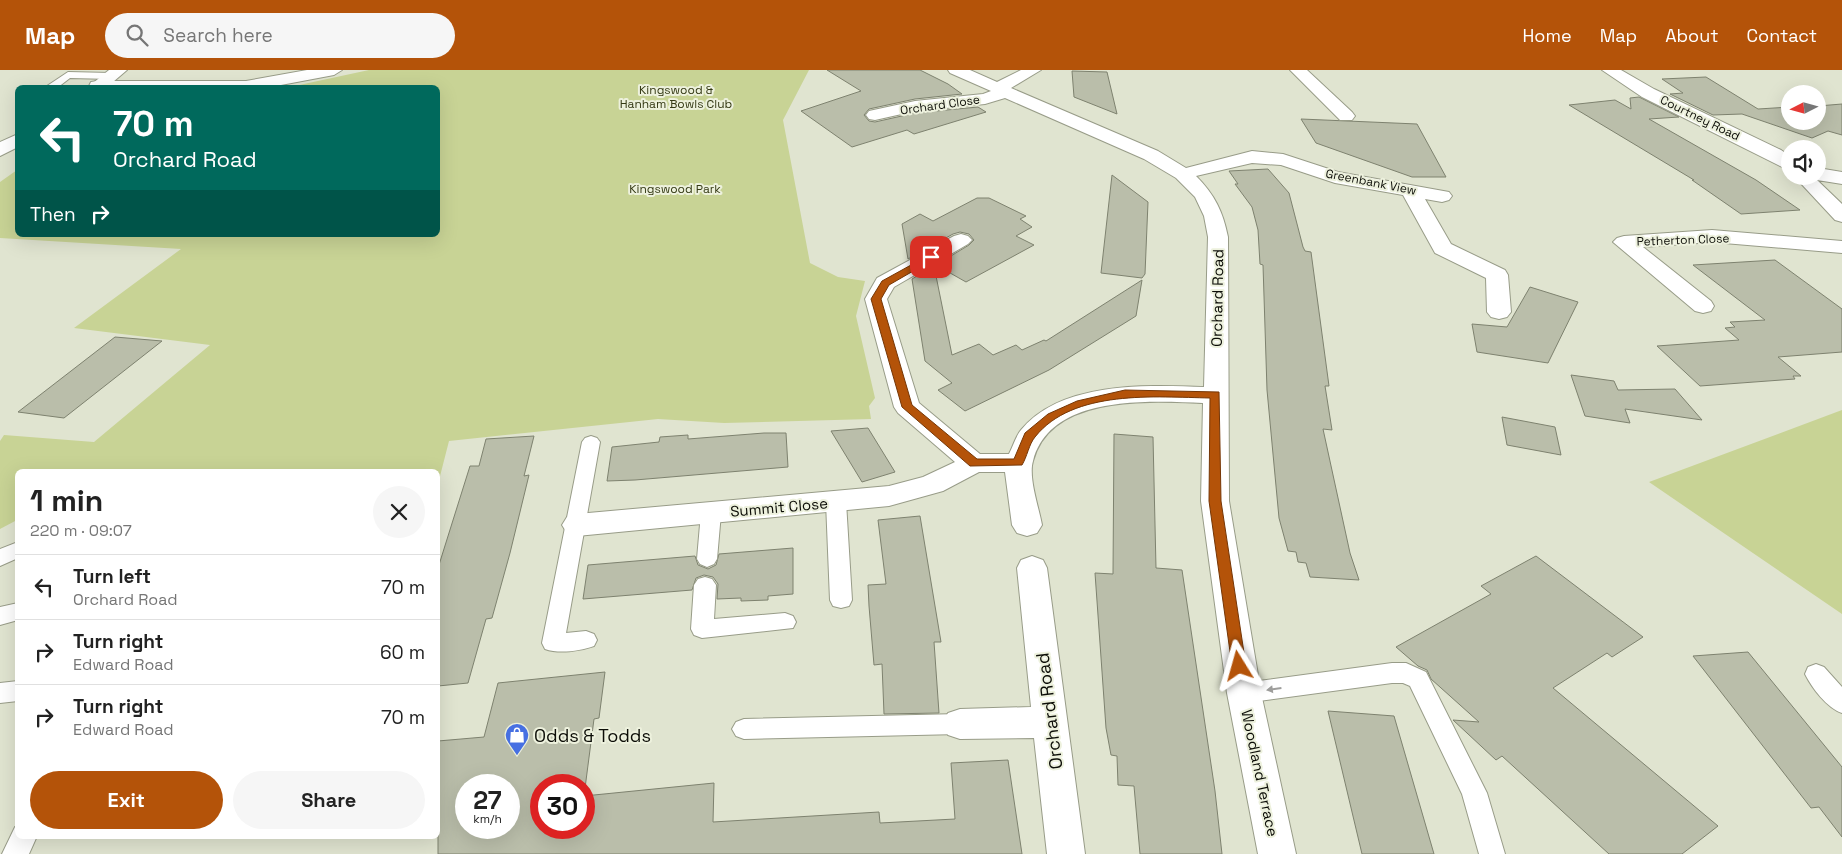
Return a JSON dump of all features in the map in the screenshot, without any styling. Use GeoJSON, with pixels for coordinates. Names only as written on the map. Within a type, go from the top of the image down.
{"type":"FeatureCollection","features":[{"type":"Feature","properties":{"kind":"street"},"geometry":{"type":"LineString","coordinates":[[252,85],[334,70]]}},
{"type":"Feature","properties":{"kind":"street","name":"Orchard Road"},"geometry":{"type":"LineString","coordinates":[[956,70],[1151,155],[1183,174],[1204,195],[1214,216],[1218,236],[1216,395]]}},
{"type":"Feature","properties":{"kind":"street","name":"Orchard Close"},"geometry":{"type":"LineString","coordinates":[[875,116],[915,106],[985,99],[1033,70]]}},
{"type":"Feature","properties":{"kind":"street"},"geometry":{"type":"LineString","coordinates":[[1298,70],[1346,116]]}},
{"type":"Feature","properties":{"kind":"street","name":"Courtney Road"},"geometry":{"type":"LineString","coordinates":[[1610,70],[1648,93],[1781,159]]}},
{"type":"Feature","properties":{"kind":"street"},"geometry":{"type":"LineString","coordinates":[[99,85],[115,73]]}},
{"type":"Feature","properties":{"kind":"street"},"geometry":{"type":"LineString","coordinates":[[0,150],[15,141]]}},
{"type":"Feature","properties":{"kind":"street","name":"Greenbank View"},"geometry":{"type":"LineString","coordinates":[[1183,174],[1252,158],[1283,160],[1335,177],[1442,196]]}},
{"type":"Feature","properties":{"kind":"street"},"geometry":{"type":"LineString","coordinates":[[1826,175],[1842,178]]}},
{"type":"Feature","properties":{"kind":"street"},"geometry":{"type":"LineString","coordinates":[[1812,185],[1842,216]]}},
{"type":"Feature","properties":{"kind":"street"},"geometry":{"type":"LineString","coordinates":[[1411,191],[1443,248],[1497,275],[1499,312]]}},
{"type":"Feature","properties":{"kind":"street","name":"Petherton Close"},"geometry":{"type":"LineString","coordinates":[[1703,306],[1624,242],[1712,236],[1842,247]]}},
{"type":"Feature","properties":{"kind":"street"},"geometry":{"type":"LineString","coordinates":[[961,240],[885,283],[876,299],[907,407],[974,463],[1018,462]]}},
{"type":"Feature","properties":{"kind":"street"},"geometry":{"type":"LineString","coordinates":[[1027,525],[1018,462],[1029,436],[1052,416],[1081,403],[1125,393],[1216,395]]}},
{"type":"Feature","properties":{"kind":"street","name":"Woodland Terrace"},"geometry":{"type":"LineString","coordinates":[[1216,395],[1215,501],[1244,693],[1277,854]]}},
{"type":"Feature","properties":{"kind":"street","name":"Summit Close"},"geometry":{"type":"LineString","coordinates":[[577,525],[836,502],[912,492],[956,476],[974,463]]}},
{"type":"Feature","properties":{"kind":"street","name":"Orchard Road"},"geometry":{"type":"LineString","coordinates":[[1032,568],[1066,854]]}},
{"type":"Feature","properties":{"kind":"street"},"geometry":{"type":"LineString","coordinates":[[960,724],[1050,722]]}},
{"type":"Feature","properties":{"kind":"lane"},"geometry":{"type":"LineString","coordinates":[[53,85],[68,75],[115,73]]}},
{"type":"Feature","properties":{"kind":"lane"},"geometry":{"type":"LineString","coordinates":[[586,640],[553,643],[577,525],[591,442]]}},
{"type":"Feature","properties":{"kind":"lane"},"geometry":{"type":"LineString","coordinates":[[836,502],[841,600]]}},
{"type":"Feature","properties":{"kind":"lane"},"geometry":{"type":"LineString","coordinates":[[707,559],[711,513]]}},
{"type":"Feature","properties":{"kind":"lane"},"geometry":{"type":"LineString","coordinates":[[0,558],[15,550]]}},
{"type":"Feature","properties":{"kind":"lane"},"geometry":{"type":"LineString","coordinates":[[705,585],[702,629],[786,622]]}},
{"type":"Feature","properties":{"kind":"lane"},"geometry":{"type":"LineString","coordinates":[[0,616],[15,612]]}},
{"type":"Feature","properties":{"kind":"lane"},"geometry":{"type":"LineString","coordinates":[[1244,693],[1392,673],[1406,673],[1418,679],[1474,793],[1492,854]]}},
{"type":"Feature","properties":{"kind":"lane"},"geometry":{"type":"LineString","coordinates":[[1816,674],[1842,703]]}},
{"type":"Feature","properties":{"kind":"lane"},"geometry":{"type":"LineString","coordinates":[[0,693],[15,691]]}},
{"type":"Feature","properties":{"kind":"lane"},"geometry":{"type":"LineString","coordinates":[[744,729],[960,724]]}},
{"type":"Feature","properties":{"kind":"lane"},"geometry":{"type":"LineString","coordinates":[[15,854],[22,839]]}},
{"type":"Feature","properties":{"kind":"green space"},"geometry":{"type":"Polygon","coordinates":[[[369,70],[809,70],[783,120],[810,263],[838,277],[865,281],[856,316],[875,398],[869,406],[871,419],[724,423],[658,419],[449,441],[440,476],[440,469],[15,469],[15,521],[0,529],[0,441],[4,435],[94,442],[210,345],[74,328],[181,249],[0,238],[0,182],[15,171],[15,237],[440,237],[440,85],[299,85],[369,70]]]}},
{"type":"Feature","properties":{"kind":"green space"},"geometry":{"type":"Polygon","coordinates":[[[1842,410],[1842,614],[1649,482],[1842,410]]]}},
{"type":"Feature","properties":{"kind":"building"},"geometry":{"type":"Polygon","coordinates":[[[827,70],[920,70],[948,84],[962,94],[915,99],[869,109],[864,115],[869,121],[875,122],[915,113],[978,107],[986,112],[914,134],[907,130],[852,147],[801,111],[861,91],[827,70]]]}},
{"type":"Feature","properties":{"kind":"building"},"geometry":{"type":"Polygon","coordinates":[[[1072,71],[1107,72],[1117,114],[1074,97],[1072,71]]]}},
{"type":"Feature","properties":{"kind":"building"},"geometry":{"type":"Polygon","coordinates":[[[1706,77],[1758,109],[1781,108],[1781,127],[1742,114],[1713,115],[1670,94],[1683,93],[1662,79],[1706,77]]]}},
{"type":"Feature","properties":{"kind":"building"},"geometry":{"type":"Polygon","coordinates":[[[1639,97],[1679,117],[1649,119],[1756,180],[1800,210],[1741,214],[1692,180],[1694,180],[1569,105],[1615,100],[1631,109],[1630,98],[1639,97]]]}},
{"type":"Feature","properties":{"kind":"building"},"geometry":{"type":"Polygon","coordinates":[[[1842,104],[1842,135],[1828,131],[1812,138],[1789,130],[1826,130],[1826,105],[1842,104]]]}},
{"type":"Feature","properties":{"kind":"building"},"geometry":{"type":"Polygon","coordinates":[[[1301,119],[1417,124],[1446,177],[1412,177],[1316,143],[1301,119]]]}},
{"type":"Feature","properties":{"kind":"building"},"geometry":{"type":"Polygon","coordinates":[[[1268,169],[1289,193],[1303,247],[1305,251],[1311,252],[1329,386],[1325,386],[1332,430],[1323,429],[1350,553],[1359,580],[1310,577],[1306,563],[1298,562],[1296,552],[1288,551],[1279,518],[1267,390],[1263,265],[1260,264],[1258,230],[1252,207],[1235,184],[1238,184],[1229,171],[1268,169]]]}},
{"type":"Feature","properties":{"kind":"building"},"geometry":{"type":"Polygon","coordinates":[[[1112,175],[1148,202],[1145,274],[1142,278],[1101,273],[1112,175]]]}},
{"type":"Feature","properties":{"kind":"building"},"geometry":{"type":"Polygon","coordinates":[[[977,198],[989,198],[1026,216],[1020,219],[1032,227],[1016,236],[1034,245],[966,282],[936,265],[969,245],[974,240],[969,234],[960,232],[953,234],[908,259],[902,224],[920,214],[933,221],[977,198]]]}},
{"type":"Feature","properties":{"kind":"building"},"geometry":{"type":"Polygon","coordinates":[[[1775,260],[1842,309],[1842,352],[1778,357],[1801,376],[1793,376],[1795,379],[1700,386],[1657,346],[1739,340],[1725,328],[1735,327],[1730,322],[1765,320],[1693,265],[1775,260]]]}},
{"type":"Feature","properties":{"kind":"building"},"geometry":{"type":"Polygon","coordinates":[[[934,266],[952,355],[979,344],[993,355],[1016,345],[1022,350],[1044,340],[1046,341],[1142,280],[1136,316],[1049,370],[965,411],[938,390],[952,383],[925,361],[912,279],[934,266]]]}},
{"type":"Feature","properties":{"kind":"building"},"geometry":{"type":"Polygon","coordinates":[[[1530,287],[1578,302],[1548,363],[1477,352],[1472,324],[1507,327],[1530,287]]]}},
{"type":"Feature","properties":{"kind":"building"},"geometry":{"type":"Polygon","coordinates":[[[115,337],[162,341],[64,418],[18,412],[115,337]]]}},
{"type":"Feature","properties":{"kind":"building"},"geometry":{"type":"Polygon","coordinates":[[[1571,375],[1614,381],[1618,390],[1675,389],[1702,420],[1625,409],[1630,423],[1585,416],[1571,375]]]}},
{"type":"Feature","properties":{"kind":"building"},"geometry":{"type":"Polygon","coordinates":[[[1502,417],[1555,427],[1561,455],[1507,445],[1502,417]]]}},
{"type":"Feature","properties":{"kind":"building"},"geometry":{"type":"Polygon","coordinates":[[[868,428],[895,472],[862,482],[831,431],[868,428]]]}},
{"type":"Feature","properties":{"kind":"building"},"geometry":{"type":"Polygon","coordinates":[[[786,433],[788,467],[607,481],[612,447],[659,442],[660,437],[688,435],[688,439],[786,433]]]}},
{"type":"Feature","properties":{"kind":"building"},"geometry":{"type":"Polygon","coordinates":[[[1114,434],[1153,437],[1156,568],[1182,570],[1215,791],[1222,854],[1140,854],[1134,786],[1118,785],[1117,756],[1111,755],[1106,728],[1095,573],[1113,574],[1114,434]]]}},
{"type":"Feature","properties":{"kind":"building"},"geometry":{"type":"Polygon","coordinates":[[[534,436],[524,476],[529,475],[492,618],[486,619],[468,683],[440,686],[440,562],[470,466],[479,466],[486,439],[534,436]]]}},
{"type":"Feature","properties":{"kind":"building"},"geometry":{"type":"Polygon","coordinates":[[[920,516],[941,642],[934,642],[939,713],[884,714],[882,664],[874,665],[868,585],[886,584],[878,520],[920,516]]]}},
{"type":"Feature","properties":{"kind":"building"},"geometry":{"type":"Polygon","coordinates":[[[793,548],[793,594],[768,596],[768,600],[741,601],[741,598],[717,599],[718,584],[713,577],[704,575],[696,578],[692,590],[583,599],[588,565],[695,556],[698,565],[708,569],[716,565],[719,554],[793,548]]]}},
{"type":"Feature","properties":{"kind":"building"},"geometry":{"type":"Polygon","coordinates":[[[1536,556],[1643,637],[1612,657],[1607,653],[1553,688],[1718,826],[1682,854],[1609,854],[1502,756],[1496,760],[1453,720],[1479,722],[1431,679],[1427,670],[1418,666],[1396,647],[1491,594],[1481,586],[1536,556]]]}},
{"type":"Feature","properties":{"kind":"building"},"geometry":{"type":"Polygon","coordinates":[[[1748,652],[1842,767],[1842,837],[1819,807],[1811,808],[1693,656],[1748,652]]]}},
{"type":"Feature","properties":{"kind":"building"},"geometry":{"type":"Polygon","coordinates":[[[605,672],[599,718],[594,719],[587,774],[530,774],[530,839],[595,839],[595,795],[714,783],[713,822],[879,812],[880,823],[955,819],[951,763],[1008,760],[1022,854],[438,854],[438,839],[440,839],[440,741],[484,737],[498,683],[605,672]]]}},
{"type":"Feature","properties":{"kind":"building"},"geometry":{"type":"Polygon","coordinates":[[[1328,711],[1394,716],[1434,854],[1362,854],[1328,711]]]}},
{"type":"Feature","properties":{"kind":"place","name":"Odds & Todds"},"geometry":{"type":"Point","coordinates":[517,756]}},
{"type":"Feature","properties":{"kind":"route"},"geometry":{"type":"LineString","coordinates":[[931,257],[885,283],[876,299],[907,407],[974,463],[1018,462],[1029,436],[1052,416],[1081,403],[1125,393],[1216,395],[1215,501],[1239,666]]}},
{"type":"Feature","properties":{"kind":"park label","name":"Kingswood & Hanham Bowls Club"},"geometry":{"type":"Point","coordinates":[676,97]}},
{"type":"Feature","properties":{"kind":"park label","name":"Kingswood Park"},"geometry":{"type":"Point","coordinates":[675,189]}}]}
